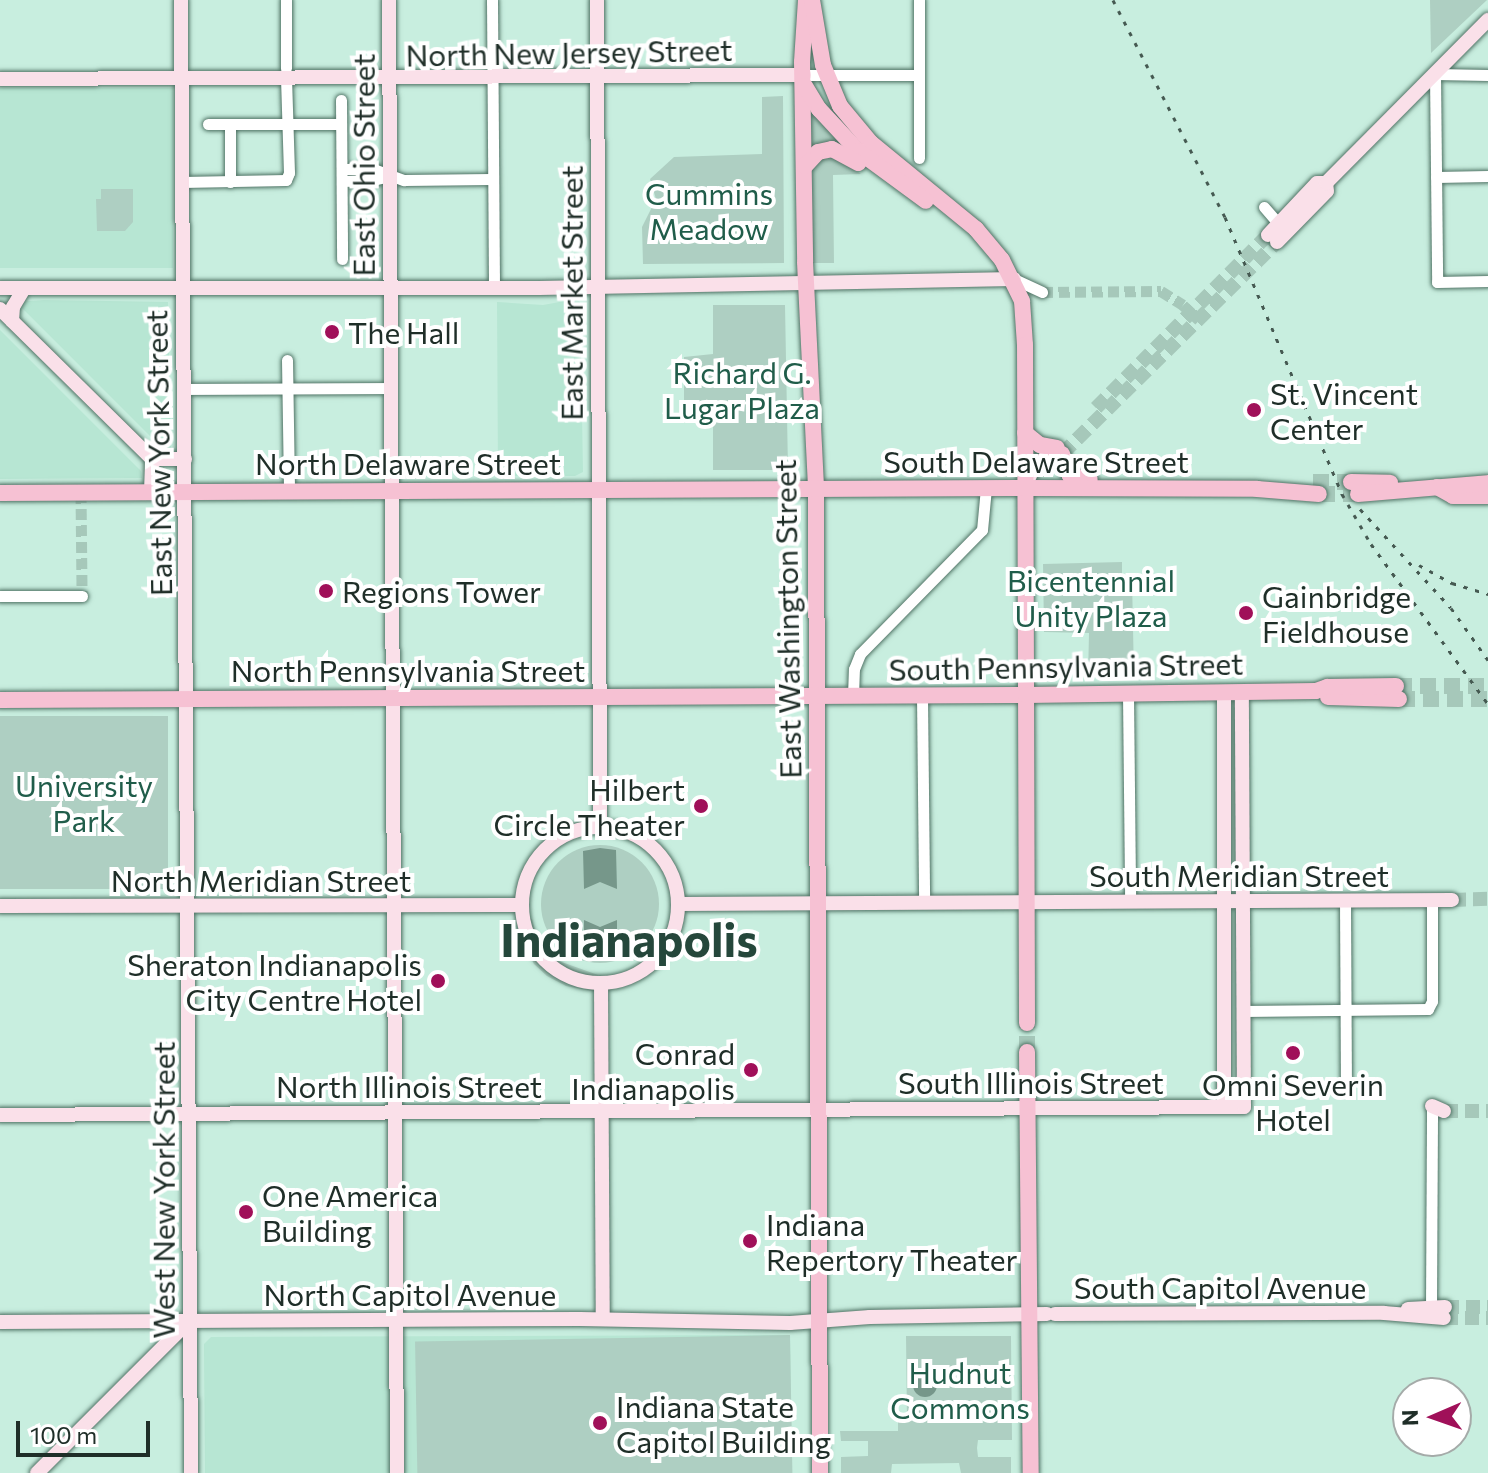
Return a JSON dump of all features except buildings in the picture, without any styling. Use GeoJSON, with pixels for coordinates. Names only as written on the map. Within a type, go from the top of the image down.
{"type":"FeatureCollection","features":[{"type":"Feature","properties":{"kind":"main road","name":"East New York Street"},"geometry":{"type":"LineString","coordinates":[[181,0],[186,906]]}},
{"type":"Feature","properties":{"kind":"main road","name":"East Ohio Street"},"geometry":{"type":"LineString","coordinates":[[389,0],[397,1473]]}},
{"type":"Feature","properties":{"kind":"main road","name":"East Market Street"},"geometry":{"type":"LineString","coordinates":[[597,0],[600,826]]}},
{"type":"Feature","properties":{"kind":"main road","name":"East Washington Street"},"geometry":{"type":"LineString","coordinates":[[806,0],[805,284],[816,490],[820,1473]]}},
{"type":"Feature","properties":{"kind":"main road"},"geometry":{"type":"LineString","coordinates":[[812,0],[826,75],[840,106],[863,136],[976,229],[1014,279],[1022,301],[1027,1023]]}},
{"type":"Feature","properties":{"kind":"main road"},"geometry":{"type":"LineString","coordinates":[[1274,233],[1327,191],[1326,183],[1488,20]]}},
{"type":"Feature","properties":{"kind":"main road","name":"North New Jersey Street"},"geometry":{"type":"LineString","coordinates":[[0,79],[182,78],[286,73],[390,80],[804,75]]}},
{"type":"Feature","properties":{"kind":"main road"},"geometry":{"type":"LineString","coordinates":[[804,75],[805,89],[813,101],[858,151],[932,206]]}},
{"type":"Feature","properties":{"kind":"main road"},"geometry":{"type":"LineString","coordinates":[[805,166],[820,151],[841,150],[873,174],[976,229]]}},
{"type":"Feature","properties":{"kind":"main road"},"geometry":{"type":"LineString","coordinates":[[0,288],[390,288],[1014,279]]}},
{"type":"Feature","properties":{"kind":"main road"},"geometry":{"type":"LineString","coordinates":[[12,321],[13,307],[24,289]]}},
{"type":"Feature","properties":{"kind":"main road"},"geometry":{"type":"LineString","coordinates":[[0,309],[152,459],[185,459]]}},
{"type":"Feature","properties":{"kind":"main road"},"geometry":{"type":"LineString","coordinates":[[1025,433],[1040,445],[1060,451]]}},
{"type":"Feature","properties":{"kind":"main road"},"geometry":{"type":"LineString","coordinates":[[1024,488],[1034,467],[1060,451]]}},
{"type":"Feature","properties":{"kind":"main road"},"geometry":{"type":"LineString","coordinates":[[1060,451],[1065,468],[1074,478],[1115,480],[1163,488]]}},
{"type":"Feature","properties":{"kind":"main road"},"geometry":{"type":"LineString","coordinates":[[151,492],[152,459]]}},
{"type":"Feature","properties":{"kind":"main road"},"geometry":{"type":"LineString","coordinates":[[1355,488],[1385,481],[1403,487],[1488,483]]}},
{"type":"Feature","properties":{"kind":"main road"},"geometry":{"type":"LineString","coordinates":[[1437,487],[1453,496],[1488,496]]}},
{"type":"Feature","properties":{"kind":"main road","name":"South Delaware Street"},"geometry":{"type":"LineString","coordinates":[[816,490],[1316,488]]}},
{"type":"Feature","properties":{"kind":"main road","name":"North Delaware Street"},"geometry":{"type":"LineString","coordinates":[[0,493],[816,490]]}},
{"type":"Feature","properties":{"kind":"main road","name":"South Pennsylvania Street"},"geometry":{"type":"LineString","coordinates":[[816,697],[1316,691],[1327,687],[1397,693]]}},
{"type":"Feature","properties":{"kind":"main road"},"geometry":{"type":"LineString","coordinates":[[1224,692],[1224,1107]]}},
{"type":"Feature","properties":{"kind":"main road"},"geometry":{"type":"LineString","coordinates":[[1242,692],[1243,1011]]}},
{"type":"Feature","properties":{"kind":"main road","name":"North Pennsylvania Street"},"geometry":{"type":"LineString","coordinates":[[0,700],[816,697]]}},
{"type":"Feature","properties":{"kind":"main road"},"geometry":{"type":"LineString","coordinates":[[600,826],[630,832],[656,849],[673,875],[678,904],[673,934],[655,960],[631,977],[601,983],[572,978],[550,965],[527,932],[522,905],[528,874],[545,849],[570,832],[600,826]]}},
{"type":"Feature","properties":{"kind":"main road","name":"South Meridian Street"},"geometry":{"type":"LineString","coordinates":[[1027,902],[1452,900]]}},
{"type":"Feature","properties":{"kind":"main road"},"geometry":{"type":"LineString","coordinates":[[678,904],[1027,902]]}},
{"type":"Feature","properties":{"kind":"main road","name":"North Meridian Street"},"geometry":{"type":"LineString","coordinates":[[0,906],[522,905]]}},
{"type":"Feature","properties":{"kind":"main road","name":"West New York Street"},"geometry":{"type":"LineString","coordinates":[[186,906],[191,1473]]}},
{"type":"Feature","properties":{"kind":"main road"},"geometry":{"type":"LineString","coordinates":[[601,983],[603,1319]]}},
{"type":"Feature","properties":{"kind":"main road","name":"South Illinois Street"},"geometry":{"type":"LineString","coordinates":[[818,1110],[1244,1107],[1243,1011]]}},
{"type":"Feature","properties":{"kind":"main road"},"geometry":{"type":"LineString","coordinates":[[1027,1052],[1031,1473]]}},
{"type":"Feature","properties":{"kind":"main road","name":"North Illinois Street"},"geometry":{"type":"LineString","coordinates":[[0,1115],[818,1110]]}},
{"type":"Feature","properties":{"kind":"main road","name":"South Capitol Avenue"},"geometry":{"type":"LineString","coordinates":[[820,1320],[1051,1314],[1440,1311]]}},
{"type":"Feature","properties":{"kind":"main road","name":"North Capitol Avenue"},"geometry":{"type":"LineString","coordinates":[[0,1322],[603,1319],[731,1323],[820,1320]]}},
{"type":"Feature","properties":{"kind":"main road"},"geometry":{"type":"LineString","coordinates":[[37,1473],[189,1321]]}},
{"type":"Feature","properties":{"kind":"street"},"geometry":{"type":"LineString","coordinates":[[182,182],[286,180],[286,0]]}},
{"type":"Feature","properties":{"kind":"street"},"geometry":{"type":"LineString","coordinates":[[492,0],[494,287]]}},
{"type":"Feature","properties":{"kind":"street"},"geometry":{"type":"LineString","coordinates":[[919,0],[919,158]]}},
{"type":"Feature","properties":{"kind":"street"},"geometry":{"type":"LineString","coordinates":[[1488,75],[1435,74],[1437,282],[1488,281]]}},
{"type":"Feature","properties":{"kind":"street"},"geometry":{"type":"LineString","coordinates":[[804,75],[919,75]]}},
{"type":"Feature","properties":{"kind":"street"},"geometry":{"type":"LineString","coordinates":[[341,100],[342,259]]}},
{"type":"Feature","properties":{"kind":"street"},"geometry":{"type":"LineString","coordinates":[[208,124],[341,124]]}},
{"type":"Feature","properties":{"kind":"street"},"geometry":{"type":"LineString","coordinates":[[230,124],[230,182]]}},
{"type":"Feature","properties":{"kind":"street"},"geometry":{"type":"LineString","coordinates":[[342,175],[373,180],[390,175],[404,180],[491,179]]}},
{"type":"Feature","properties":{"kind":"street"},"geometry":{"type":"LineString","coordinates":[[1436,177],[1488,176]]}},
{"type":"Feature","properties":{"kind":"street"},"geometry":{"type":"LineString","coordinates":[[1264,207],[1274,233]]}},
{"type":"Feature","properties":{"kind":"street"},"geometry":{"type":"LineString","coordinates":[[1014,279],[1042,292]]}},
{"type":"Feature","properties":{"kind":"street"},"geometry":{"type":"LineString","coordinates":[[287,360],[289,491]]}},
{"type":"Feature","properties":{"kind":"street"},"geometry":{"type":"LineString","coordinates":[[183,389],[391,388]]}},
{"type":"Feature","properties":{"kind":"street"},"geometry":{"type":"LineString","coordinates":[[853,696],[854,669],[860,654],[982,530],[986,488]]}},
{"type":"Feature","properties":{"kind":"street"},"geometry":{"type":"LineString","coordinates":[[0,596],[82,596]]}},
{"type":"Feature","properties":{"kind":"street"},"geometry":{"type":"LineString","coordinates":[[1128,694],[1130,902]]}},
{"type":"Feature","properties":{"kind":"street"},"geometry":{"type":"LineString","coordinates":[[922,696],[924,902]]}},
{"type":"Feature","properties":{"kind":"street"},"geometry":{"type":"LineString","coordinates":[[1345,900],[1346,1081]]}},
{"type":"Feature","properties":{"kind":"street"},"geometry":{"type":"LineString","coordinates":[[1243,1011],[1428,1009],[1432,1001],[1432,900]]}},
{"type":"Feature","properties":{"kind":"street"},"geometry":{"type":"LineString","coordinates":[[1438,1108],[1429,1136],[1440,1311]]}},
{"type":"Feature","properties":{"kind":"shaded area"},"geometry":{"type":"Polygon","coordinates":[[[0,88],[173,88],[173,268],[0,268],[0,88]]]}},
{"type":"Feature","properties":{"kind":"shaded area"},"geometry":{"type":"Polygon","coordinates":[[[576,299],[580,302],[583,472],[575,476],[498,476],[497,302],[543,305],[576,299]]]}},
{"type":"Feature","properties":{"kind":"shaded area"},"geometry":{"type":"Polygon","coordinates":[[[16,302],[168,302],[171,451],[165,451],[16,302]]]}},
{"type":"Feature","properties":{"kind":"shaded area"},"geometry":{"type":"Polygon","coordinates":[[[0,330],[141,471],[142,478],[0,479],[0,330]]]}},
{"type":"Feature","properties":{"kind":"shaded area"},"geometry":{"type":"Polygon","coordinates":[[[600,848],[616,850],[617,889],[600,882],[584,889],[583,851],[600,848]]]}},
{"type":"Feature","properties":{"kind":"shaded area"},"geometry":{"type":"Polygon","coordinates":[[[584,920],[600,927],[617,920],[617,958],[584,959],[584,920]]]}},
{"type":"Feature","properties":{"kind":"shaded area"},"geometry":{"type":"Polygon","coordinates":[[[790,1335],[792,1473],[205,1473],[204,1344],[211,1337],[790,1335]]]}},
{"type":"Feature","properties":{"kind":"shaded area"},"geometry":{"type":"Polygon","coordinates":[[[925,1373],[934,1376],[937,1385],[934,1394],[925,1397],[916,1394],[913,1385],[916,1376],[925,1373]]]}},
{"type":"Feature","properties":{"kind":"green space"},"geometry":{"type":"Polygon","coordinates":[[[1430,0],[1487,0],[1431,53],[1430,0]]]}},
{"type":"Feature","properties":{"kind":"green space","name":"Cummins Meadow"},"geometry":{"type":"Polygon","coordinates":[[[783,96],[784,263],[643,264],[642,227],[656,199],[650,179],[674,157],[762,154],[762,97],[783,96]]]}},
{"type":"Feature","properties":{"kind":"green space"},"geometry":{"type":"Polygon","coordinates":[[[811,107],[841,143],[838,158],[861,174],[833,175],[834,263],[812,263],[811,107]]]}},
{"type":"Feature","properties":{"kind":"green space"},"geometry":{"type":"Polygon","coordinates":[[[101,189],[133,189],[133,222],[125,231],[97,231],[96,199],[101,199],[101,189]]]}},
{"type":"Feature","properties":{"kind":"green space","name":"Richard G. Lugar Plaza"},"geometry":{"type":"Polygon","coordinates":[[[713,305],[785,305],[788,470],[713,470],[713,422],[684,422],[684,357],[713,354],[713,305]]]}},
{"type":"Feature","properties":{"kind":"green space","name":"Bicentennial Unity Plaza"},"geometry":{"type":"Polygon","coordinates":[[[1122,562],[1122,579],[1132,579],[1134,677],[1088,677],[1089,633],[1044,632],[1043,564],[1122,562]]]}},
{"type":"Feature","properties":{"kind":"green space","name":"University Park"},"geometry":{"type":"Polygon","coordinates":[[[0,716],[168,716],[168,889],[0,889],[0,716]]]}},
{"type":"Feature","properties":{"kind":"green space"},"geometry":{"type":"Polygon","coordinates":[[[600,845],[622,850],[642,862],[654,882],[659,904],[654,926],[642,946],[622,958],[600,963],[578,958],[558,946],[546,926],[541,904],[546,882],[558,862],[578,850],[600,845]]]}},
{"type":"Feature","properties":{"kind":"green space"},"geometry":{"type":"Polygon","coordinates":[[[527,917],[532,919],[537,938],[556,960],[598,975],[601,980],[596,992],[566,986],[547,976],[534,964],[515,926],[527,917]]]}},
{"type":"Feature","properties":{"kind":"green space"},"geometry":{"type":"Polygon","coordinates":[[[790,1335],[792,1473],[417,1473],[415,1342],[790,1335]]]}},
{"type":"Feature","properties":{"kind":"green space","name":"Hudnut Commons"},"geometry":{"type":"Polygon","coordinates":[[[906,1336],[1011,1336],[1012,1440],[978,1440],[977,1448],[978,1457],[1011,1457],[1011,1473],[961,1473],[959,1463],[892,1464],[891,1473],[841,1473],[841,1457],[868,1456],[868,1441],[841,1441],[840,1431],[898,1431],[898,1421],[907,1421],[906,1336]]]}},
{"type":"Feature","properties":{"kind":"tunnel"},"geometry":{"type":"LineString","coordinates":[[1096,408],[1268,235]]}},
{"type":"Feature","properties":{"kind":"tunnel"},"geometry":{"type":"LineString","coordinates":[[1062,454],[1277,242]]}},
{"type":"Feature","properties":{"kind":"tunnel"},"geometry":{"type":"LineString","coordinates":[[1042,292],[1161,291],[1199,320]]}},
{"type":"Feature","properties":{"kind":"tunnel"},"geometry":{"type":"LineString","coordinates":[[1313,482],[1351,482]]}},
{"type":"Feature","properties":{"kind":"tunnel"},"geometry":{"type":"LineString","coordinates":[[81,492],[82,596]]}},
{"type":"Feature","properties":{"kind":"tunnel"},"geometry":{"type":"LineString","coordinates":[[1319,494],[1358,494]]}},
{"type":"Feature","properties":{"kind":"tunnel"},"geometry":{"type":"LineString","coordinates":[[1396,686],[1488,686]]}},
{"type":"Feature","properties":{"kind":"tunnel"},"geometry":{"type":"LineString","coordinates":[[1399,699],[1488,699]]}},
{"type":"Feature","properties":{"kind":"tunnel"},"geometry":{"type":"LineString","coordinates":[[1452,900],[1488,899]]}},
{"type":"Feature","properties":{"kind":"tunnel"},"geometry":{"type":"LineString","coordinates":[[1027,1023],[1027,1052]]}},
{"type":"Feature","properties":{"kind":"tunnel"},"geometry":{"type":"LineString","coordinates":[[1444,1111],[1488,1111]]}},
{"type":"Feature","properties":{"kind":"tunnel"},"geometry":{"type":"LineString","coordinates":[[1445,1307],[1488,1307]]}},
{"type":"Feature","properties":{"kind":"tunnel"},"geometry":{"type":"LineString","coordinates":[[1444,1318],[1488,1318]]}},
{"type":"Feature","properties":{"kind":"railway"},"geometry":{"type":"LineString","coordinates":[[1113,0],[1225,217],[1342,494],[1371,544],[1488,704]]}},
{"type":"Feature","properties":{"kind":"railway"},"geometry":{"type":"LineString","coordinates":[[1360,509],[1451,608],[1488,660]]}},
{"type":"Feature","properties":{"kind":"railway"},"geometry":{"type":"LineString","coordinates":[[1419,565],[1452,583],[1488,594]]}},
{"type":"Feature","properties":{"kind":"place","name":"The Hall"},"geometry":{"type":"Point","coordinates":[332,332]}},
{"type":"Feature","properties":{"kind":"place","name":"St. Vincent Center"},"geometry":{"type":"Point","coordinates":[1254,410]}},
{"type":"Feature","properties":{"kind":"place","name":"Regions Tower"},"geometry":{"type":"Point","coordinates":[326,591]}},
{"type":"Feature","properties":{"kind":"place","name":"Gainbridge Fieldhouse"},"geometry":{"type":"Point","coordinates":[1246,613]}},
{"type":"Feature","properties":{"kind":"place","name":"Hilbert Circle Theater"},"geometry":{"type":"Point","coordinates":[701,806]}},
{"type":"Feature","properties":{"kind":"place","name":"Sheraton Indianapolis City Centre Hotel"},"geometry":{"type":"Point","coordinates":[438,981]}},
{"type":"Feature","properties":{"kind":"place","name":"Omni Severin Hotel"},"geometry":{"type":"Point","coordinates":[1293,1053]}},
{"type":"Feature","properties":{"kind":"place","name":"Conrad Indianapolis"},"geometry":{"type":"Point","coordinates":[751,1070]}},
{"type":"Feature","properties":{"kind":"place","name":"One America Building"},"geometry":{"type":"Point","coordinates":[246,1212]}},
{"type":"Feature","properties":{"kind":"place","name":"Indiana Repertory Theater"},"geometry":{"type":"Point","coordinates":[750,1241]}},
{"type":"Feature","properties":{"kind":"place","name":"Indiana State Capitol Building"},"geometry":{"type":"Point","coordinates":[600,1423]}},
{"type":"Feature","properties":{"kind":"district","name":"Indianapolis"},"geometry":{"type":"Point","coordinates":[629,938]}}]}
